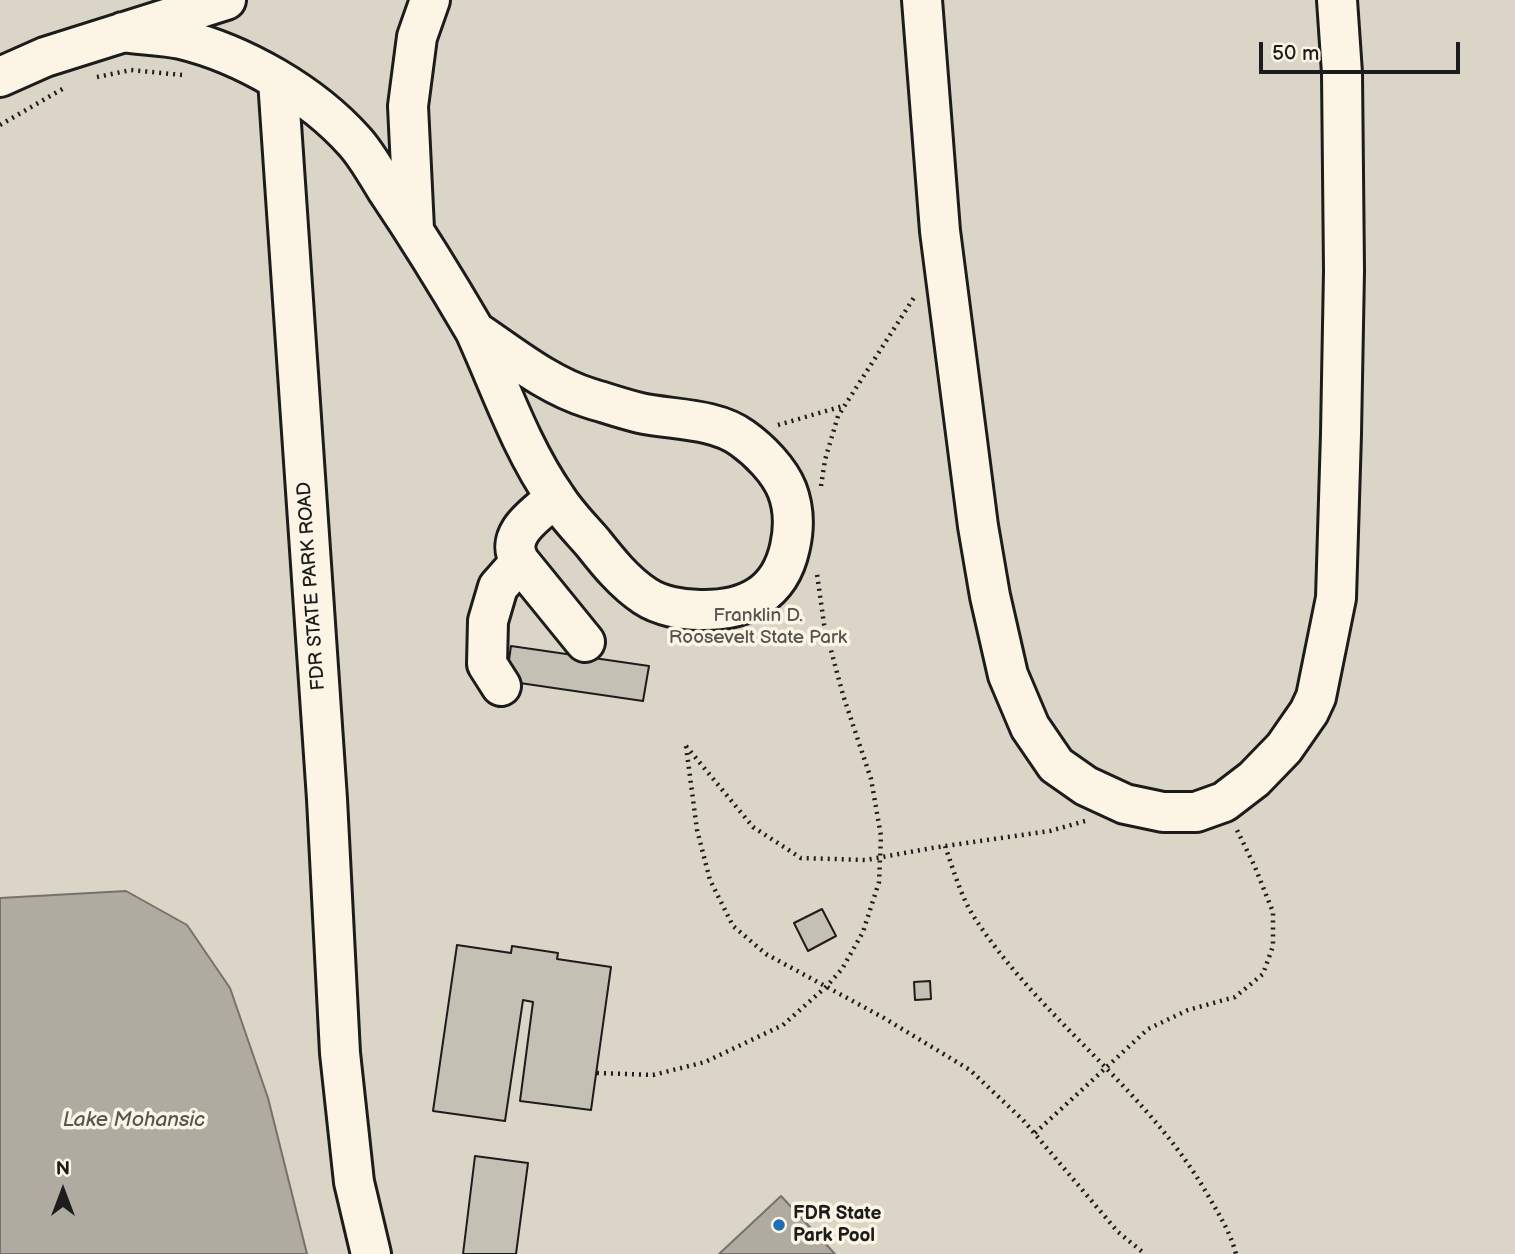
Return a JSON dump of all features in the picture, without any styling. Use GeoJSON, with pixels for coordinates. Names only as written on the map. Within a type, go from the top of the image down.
{"type":"FeatureCollection","features":[{"type":"Feature","properties":{"kind":"lane"},"geometry":{"type":"LineString","coordinates":[[0,77],[45,57],[226,0]]}},
{"type":"Feature","properties":{"kind":"lane"},"geometry":{"type":"LineString","coordinates":[[415,231],[408,106],[417,37],[430,0]]}},
{"type":"Feature","properties":{"kind":"lane"},"geometry":{"type":"LineString","coordinates":[[922,0],[940,231],[978,526],[1008,675],[1030,727],[1056,765],[1086,786],[1125,804],[1163,812],[1196,812],[1224,802],[1254,779],[1284,748],[1316,697],[1335,598],[1339,488],[1344,260],[1342,73],[1337,0]]}},
{"type":"Feature","properties":{"kind":"lane"},"geometry":{"type":"LineString","coordinates":[[123,33],[180,39],[247,63],[278,80],[320,110],[355,142],[415,231],[475,331],[528,449],[555,498],[617,573],[646,597],[682,610],[712,611],[735,607],[768,591],[779,578],[787,559],[793,534],[792,512],[787,489],[774,468],[741,437],[713,425],[638,412],[586,397],[543,377],[475,331]]}},
{"type":"Feature","properties":{"kind":"lane","name":"FDR STATE PARK ROAD"},"geometry":{"type":"LineString","coordinates":[[278,80],[327,799],[340,1053],[354,1182],[371,1254]]}},
{"type":"Feature","properties":{"kind":"lane"},"geometry":{"type":"LineString","coordinates":[[555,498],[519,531],[514,548],[520,562],[585,642]]}},
{"type":"Feature","properties":{"kind":"lane"},"geometry":{"type":"LineString","coordinates":[[501,686],[487,664],[488,621],[498,587],[520,562]]}},
{"type":"Feature","properties":{"kind":"path"},"geometry":{"type":"LineString","coordinates":[[85,80],[131,70],[191,76]]}},
{"type":"Feature","properties":{"kind":"path"},"geometry":{"type":"LineString","coordinates":[[0,125],[74,82]]}},
{"type":"Feature","properties":{"kind":"path"},"geometry":{"type":"LineString","coordinates":[[821,488],[831,434],[838,416],[916,294]]}},
{"type":"Feature","properties":{"kind":"path"},"geometry":{"type":"LineString","coordinates":[[768,428],[844,406]]}},
{"type":"Feature","properties":{"kind":"path"},"geometry":{"type":"LineString","coordinates":[[597,1073],[653,1075],[705,1062],[783,1025],[842,970],[863,932],[879,882],[881,836],[872,779],[832,656],[818,595],[816,570]]}},
{"type":"Feature","properties":{"kind":"path"},"geometry":{"type":"LineString","coordinates":[[1088,820],[1050,831],[866,860],[801,858],[753,827],[685,746],[697,830],[706,867],[733,926],[766,954],[827,986],[970,1070],[1023,1120],[1118,1231],[1145,1254]]}},
{"type":"Feature","properties":{"kind":"path"},"geometry":{"type":"LineString","coordinates":[[1035,1133],[1148,1029],[1188,1010],[1235,997],[1262,974],[1273,946],[1273,912],[1235,825]]}},
{"type":"Feature","properties":{"kind":"path"},"geometry":{"type":"LineString","coordinates":[[946,846],[958,883],[974,918],[1014,971],[1046,1007],[1154,1118],[1196,1174],[1231,1233],[1236,1254]]}},
{"type":"Feature","properties":{"kind":"green space","name":"Franklin D. Roosevelt State Park"},"geometry":{"type":"Polygon","coordinates":[[[0,0],[1515,0],[1515,1254],[0,1254],[0,0]]]}},
{"type":"Feature","properties":{"kind":"water","name":"Lake Mohansic"},"geometry":{"type":"Polygon","coordinates":[[[126,891],[187,925],[230,988],[268,1098],[307,1254],[0,1254],[0,898],[126,891]]]}},
{"type":"Feature","properties":{"kind":"water","name":"FDR State Park Pool"},"geometry":{"type":"Polygon","coordinates":[[[781,1196],[835,1254],[719,1254],[781,1196]]]}},
{"type":"Feature","properties":{"kind":"building"},"geometry":{"type":"Polygon","coordinates":[[[511,646],[649,666],[643,701],[506,681],[511,646]]]}},
{"type":"Feature","properties":{"kind":"building"},"geometry":{"type":"Polygon","coordinates":[[[822,909],[836,936],[808,951],[794,923],[822,909]]]}},
{"type":"Feature","properties":{"kind":"building"},"geometry":{"type":"Polygon","coordinates":[[[457,945],[511,953],[512,946],[558,953],[557,959],[611,967],[591,1110],[520,1101],[533,1002],[523,1000],[505,1121],[433,1111],[457,945]]]}},
{"type":"Feature","properties":{"kind":"building"},"geometry":{"type":"Polygon","coordinates":[[[930,981],[931,999],[915,1000],[914,982],[930,981]]]}},
{"type":"Feature","properties":{"kind":"building"},"geometry":{"type":"Polygon","coordinates":[[[475,1156],[528,1163],[516,1254],[463,1254],[475,1156]]]}},
{"type":"Feature","properties":{"kind":"place","name":"FDR State Park Pool"},"geometry":{"type":"Point","coordinates":[779,1225]}}]}
